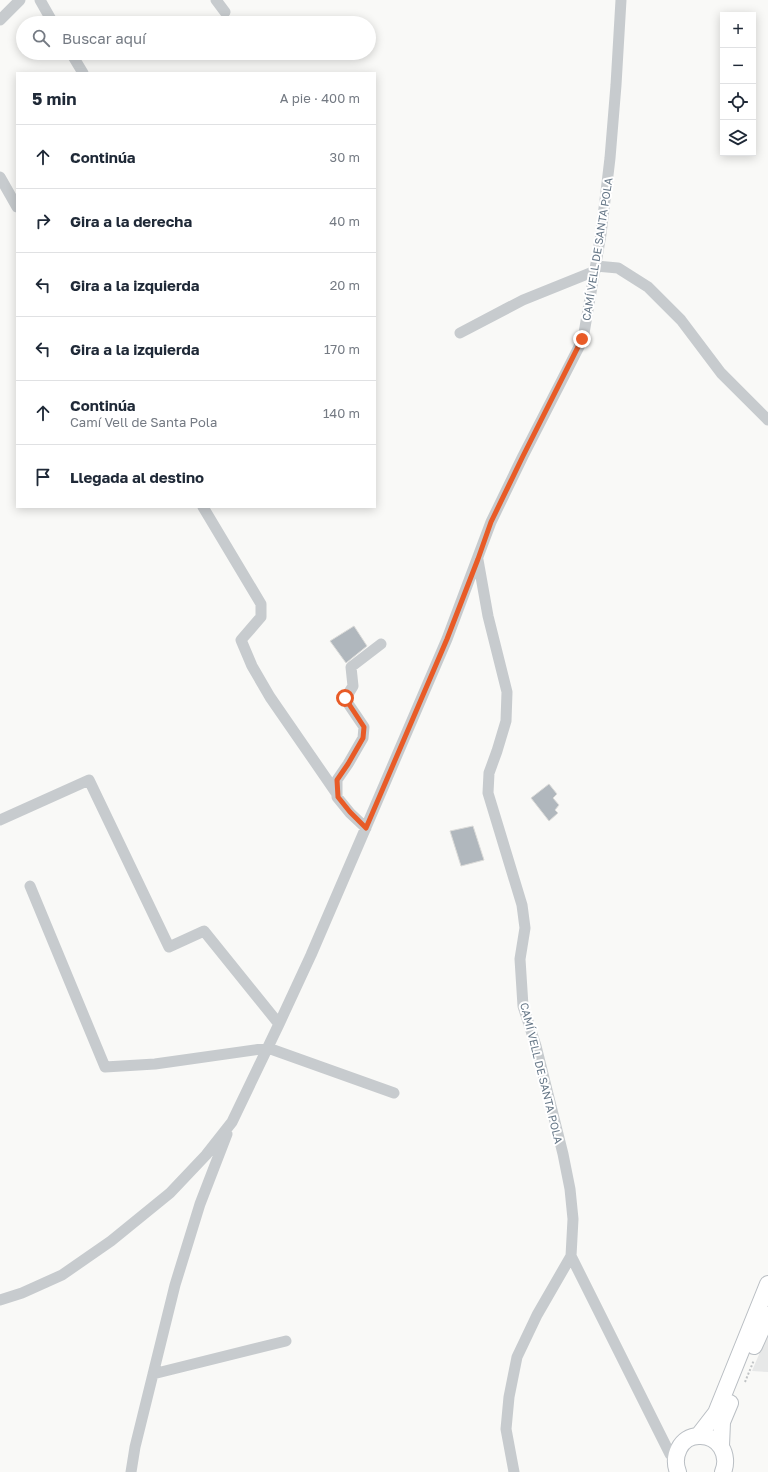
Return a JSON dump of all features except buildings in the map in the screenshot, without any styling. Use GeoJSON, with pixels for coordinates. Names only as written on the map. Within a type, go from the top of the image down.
{"type":"FeatureCollection","features":[{"type":"Feature","properties":{"kind":"main road"},"geometry":{"type":"LineString","coordinates":[[700,1436],[716,1413],[768,1284]]}},
{"type":"Feature","properties":{"kind":"main road"},"geometry":{"type":"LineString","coordinates":[[724,1472],[726,1458],[721,1446],[722,1422],[768,1314]]}},
{"type":"Feature","properties":{"kind":"main road"},"geometry":{"type":"LineString","coordinates":[[677,1466],[680,1446],[692,1437],[700,1436],[712,1438],[721,1446]]}},
{"type":"Feature","properties":{"kind":"street"},"geometry":{"type":"LineString","coordinates":[[0,20],[20,0]]}},
{"type":"Feature","properties":{"kind":"street"},"geometry":{"type":"LineString","coordinates":[[40,0],[50,16]]}},
{"type":"Feature","properties":{"kind":"street"},"geometry":{"type":"LineString","coordinates":[[216,0],[225,12]]}},
{"type":"Feature","properties":{"kind":"street","name":"CAMÍ VELL DE SANTA POLA"},"geometry":{"type":"LineString","coordinates":[[514,1472],[506,1429],[508,1397],[517,1357],[538,1314],[572,1256],[573,1219],[570,1189],[536,1046],[523,1006],[520,959],[526,928],[522,905],[488,793],[489,773],[506,721],[507,692],[488,616],[478,559],[491,522],[582,339],[601,234],[610,158],[616,85],[620,0]]}},
{"type":"Feature","properties":{"kind":"street"},"geometry":{"type":"LineString","coordinates":[[75,60],[82,72]]}},
{"type":"Feature","properties":{"kind":"street"},"geometry":{"type":"LineString","coordinates":[[0,177],[16,205]]}},
{"type":"Feature","properties":{"kind":"street"},"geometry":{"type":"LineString","coordinates":[[460,333],[522,300],[595,269],[618,268],[648,287],[681,320],[722,373],[768,420]]}},
{"type":"Feature","properties":{"kind":"street"},"geometry":{"type":"LineString","coordinates":[[204,508],[261,604],[261,617],[241,640],[252,666],[270,697],[338,797],[366,828]]}},
{"type":"Feature","properties":{"kind":"street"},"geometry":{"type":"LineString","coordinates":[[131,1472],[135,1447],[175,1285],[200,1204],[232,1122],[311,955],[366,828],[447,639],[478,559]]}},
{"type":"Feature","properties":{"kind":"street"},"geometry":{"type":"LineString","coordinates":[[337,794],[337,780],[363,738],[364,727],[345,698],[353,686],[351,667],[381,644]]}},
{"type":"Feature","properties":{"kind":"street"},"geometry":{"type":"LineString","coordinates":[[0,820],[89,780],[169,947],[204,931],[279,1024]]}},
{"type":"Feature","properties":{"kind":"street"},"geometry":{"type":"LineString","coordinates":[[30,886],[106,1067],[155,1064],[268,1048],[394,1093]]}},
{"type":"Feature","properties":{"kind":"street"},"geometry":{"type":"LineString","coordinates":[[0,1300],[22,1293],[62,1275],[111,1241],[170,1193],[206,1155],[232,1122]]}},
{"type":"Feature","properties":{"kind":"street"},"geometry":{"type":"LineString","coordinates":[[572,1256],[677,1466]]}},
{"type":"Feature","properties":{"kind":"street"},"geometry":{"type":"LineString","coordinates":[[153,1374],[286,1341]]}},
{"type":"Feature","properties":{"kind":"path"},"geometry":{"type":"LineString","coordinates":[[742,1388],[756,1354]]}},
{"type":"Feature","properties":{"kind":"shaded area"},"geometry":{"type":"Polygon","coordinates":[[[768,1333],[768,1372],[752,1371],[768,1333]]]}},
{"type":"Feature","properties":{"kind":"route"},"geometry":{"type":"LineString","coordinates":[[345,698],[364,727],[363,738],[337,780],[338,797],[366,828],[447,639],[491,522],[582,339]]}}]}
